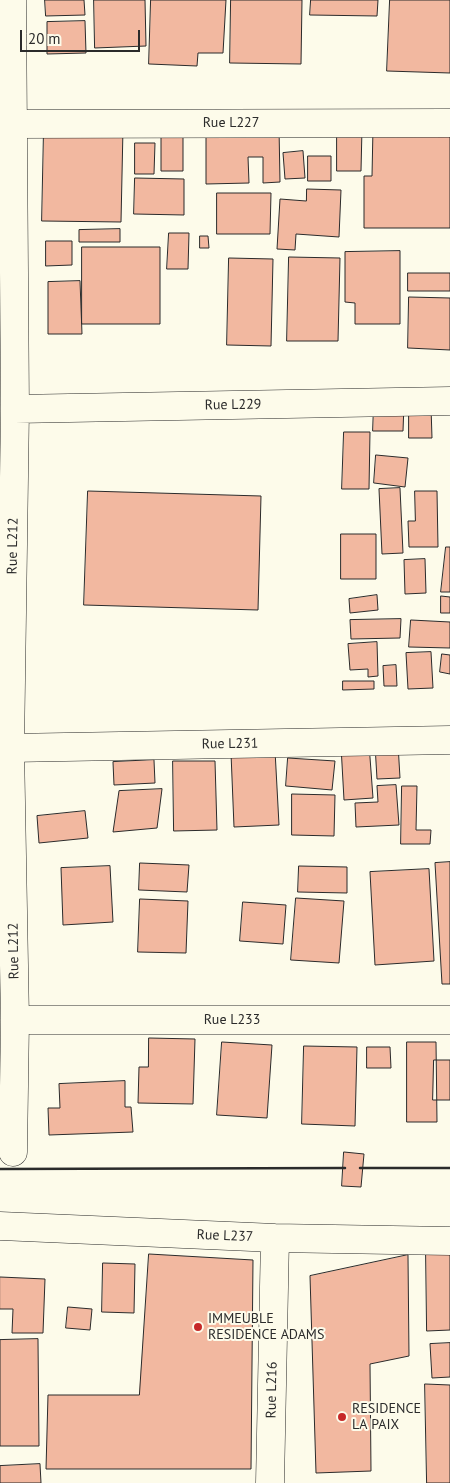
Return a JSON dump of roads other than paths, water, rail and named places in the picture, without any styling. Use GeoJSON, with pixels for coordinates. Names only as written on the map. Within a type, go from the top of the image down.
{"type":"FeatureCollection","features":[{"type":"Feature","properties":{"kind":"street","name":"Rue L212"},"geometry":{"type":"LineString","coordinates":[[12,0],[15,409],[10,748],[15,1020],[13,1152]]}},
{"type":"Feature","properties":{"kind":"street","name":"Rue L227"},"geometry":{"type":"LineString","coordinates":[[12,124],[450,123]]}},
{"type":"Feature","properties":{"kind":"street","name":"Rue L229"},"geometry":{"type":"LineString","coordinates":[[15,409],[450,401]]}},
{"type":"Feature","properties":{"kind":"street","name":"Rue L231"},"geometry":{"type":"LineString","coordinates":[[10,748],[450,740]]}},
{"type":"Feature","properties":{"kind":"street","name":"Rue L233"},"geometry":{"type":"LineString","coordinates":[[15,1020],[450,1020]]}},
{"type":"Feature","properties":{"kind":"street","name":"Rue L237"},"geometry":{"type":"LineString","coordinates":[[0,1226],[275,1238],[450,1241]]}},
{"type":"Feature","properties":{"kind":"street","name":"Rue L216"},"geometry":{"type":"LineString","coordinates":[[270,1483],[275,1238]]}},
{"type":"Feature","properties":{"kind":"place","name":"IMMEUBLE RESIDENCE ADAMS"},"geometry":{"type":"Point","coordinates":[198,1327]}},
{"type":"Feature","properties":{"kind":"place","name":"RESIDENCE LA PAIX"},"geometry":{"type":"Point","coordinates":[342,1417]}}]}
